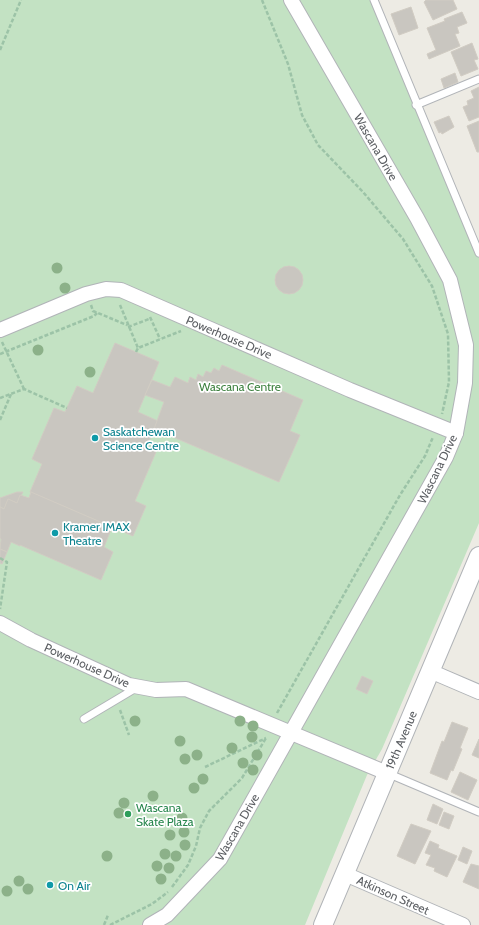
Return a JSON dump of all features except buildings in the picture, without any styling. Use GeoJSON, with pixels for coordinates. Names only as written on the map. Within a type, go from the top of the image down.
{"type":"FeatureCollection","features":[{"type":"Feature","properties":{"kind":"street","name":"Wascana Drive"},"geometry":{"type":"LineString","coordinates":[[150,925],[167,915],[220,859],[446,457],[456,433],[465,382],[466,346],[450,280],[417,218],[291,0]]}},
{"type":"Feature","properties":{"kind":"street","name":"Powerhouse Drive"},"geometry":{"type":"LineString","coordinates":[[0,330],[86,294],[106,289],[121,290],[456,433]]}},
{"type":"Feature","properties":{"kind":"street","name":"19th Avenue"},"geometry":{"type":"LineString","coordinates":[[323,925],[430,671],[477,566]]}},
{"type":"Feature","properties":{"kind":"street","name":"Powerhouse Drive"},"geometry":{"type":"LineString","coordinates":[[0,624],[64,656],[129,685],[156,690],[186,689],[268,731],[290,733]]}},
{"type":"Feature","properties":{"kind":"street"},"geometry":{"type":"LineString","coordinates":[[430,671],[479,692]]}},
{"type":"Feature","properties":{"kind":"street"},"geometry":{"type":"LineString","coordinates":[[290,733],[387,773]]}},
{"type":"Feature","properties":{"kind":"street","name":"Atkinson Street"},"geometry":{"type":"LineString","coordinates":[[345,874],[463,925]]}},
{"type":"Feature","properties":{"kind":"lane"},"geometry":{"type":"LineString","coordinates":[[374,0],[416,105],[479,253]]}},
{"type":"Feature","properties":{"kind":"lane"},"geometry":{"type":"LineString","coordinates":[[416,105],[479,79]]}},
{"type":"Feature","properties":{"kind":"lane"},"geometry":{"type":"LineString","coordinates":[[84,719],[138,687]]}},
{"type":"Feature","properties":{"kind":"lane"},"geometry":{"type":"LineString","coordinates":[[387,773],[479,812]]}},
{"type":"Feature","properties":{"kind":"path"},"geometry":{"type":"LineString","coordinates":[[0,50],[21,0]]}},
{"type":"Feature","properties":{"kind":"path"},"geometry":{"type":"LineString","coordinates":[[110,925],[152,904],[170,890],[188,865],[196,846],[200,828],[209,812],[242,778],[400,495],[425,456],[443,411],[449,382],[448,334],[432,286],[403,239],[363,192],[318,145],[302,115],[288,64],[262,0]]}},
{"type":"Feature","properties":{"kind":"path"},"geometry":{"type":"LineString","coordinates":[[114,290],[138,348]]}},
{"type":"Feature","properties":{"kind":"path"},"geometry":{"type":"LineString","coordinates":[[86,294],[93,311],[128,326],[149,319],[155,305]]}},
{"type":"Feature","properties":{"kind":"path"},"geometry":{"type":"LineString","coordinates":[[0,354],[94,316],[97,313]]}},
{"type":"Feature","properties":{"kind":"path"},"geometry":{"type":"LineString","coordinates":[[149,319],[160,340]]}},
{"type":"Feature","properties":{"kind":"path"},"geometry":{"type":"LineString","coordinates":[[136,352],[138,348],[198,324]]}},
{"type":"Feature","properties":{"kind":"path"},"geometry":{"type":"LineString","coordinates":[[0,336],[6,352],[24,388],[67,408]]}},
{"type":"Feature","properties":{"kind":"path"},"geometry":{"type":"LineString","coordinates":[[0,398],[24,388]]}},
{"type":"Feature","properties":{"kind":"path"},"geometry":{"type":"LineString","coordinates":[[0,420],[11,394]]}},
{"type":"Feature","properties":{"kind":"path"},"geometry":{"type":"LineString","coordinates":[[0,558],[6,562],[3,596],[0,610]]}},
{"type":"Feature","properties":{"kind":"path"},"geometry":{"type":"LineString","coordinates":[[116,700],[129,736]]}},
{"type":"Feature","properties":{"kind":"path"},"geometry":{"type":"LineString","coordinates":[[204,767],[268,731]]}},
{"type":"Feature","properties":{"kind":"path"},"geometry":{"type":"LineString","coordinates":[[104,925],[108,915]]}},
{"type":"Feature","properties":{"kind":"green space","name":"Wascana Centre"},"geometry":{"type":"Polygon","coordinates":[[[0,0],[374,0],[479,249],[479,523],[382,749],[367,775],[305,925],[0,925],[0,0]]]}},
{"type":"Feature","properties":{"kind":"place","name":"Saskatchewan Science Centre"},"geometry":{"type":"Point","coordinates":[95,438]}},
{"type":"Feature","properties":{"kind":"place","name":"Kramer IMAX Theatre"},"geometry":{"type":"Point","coordinates":[55,533]}},
{"type":"Feature","properties":{"kind":"place","name":"Wascana Skate Plaza"},"geometry":{"type":"Point","coordinates":[128,814]}},
{"type":"Feature","properties":{"kind":"place","name":"On Air"},"geometry":{"type":"Point","coordinates":[50,885]}}]}
